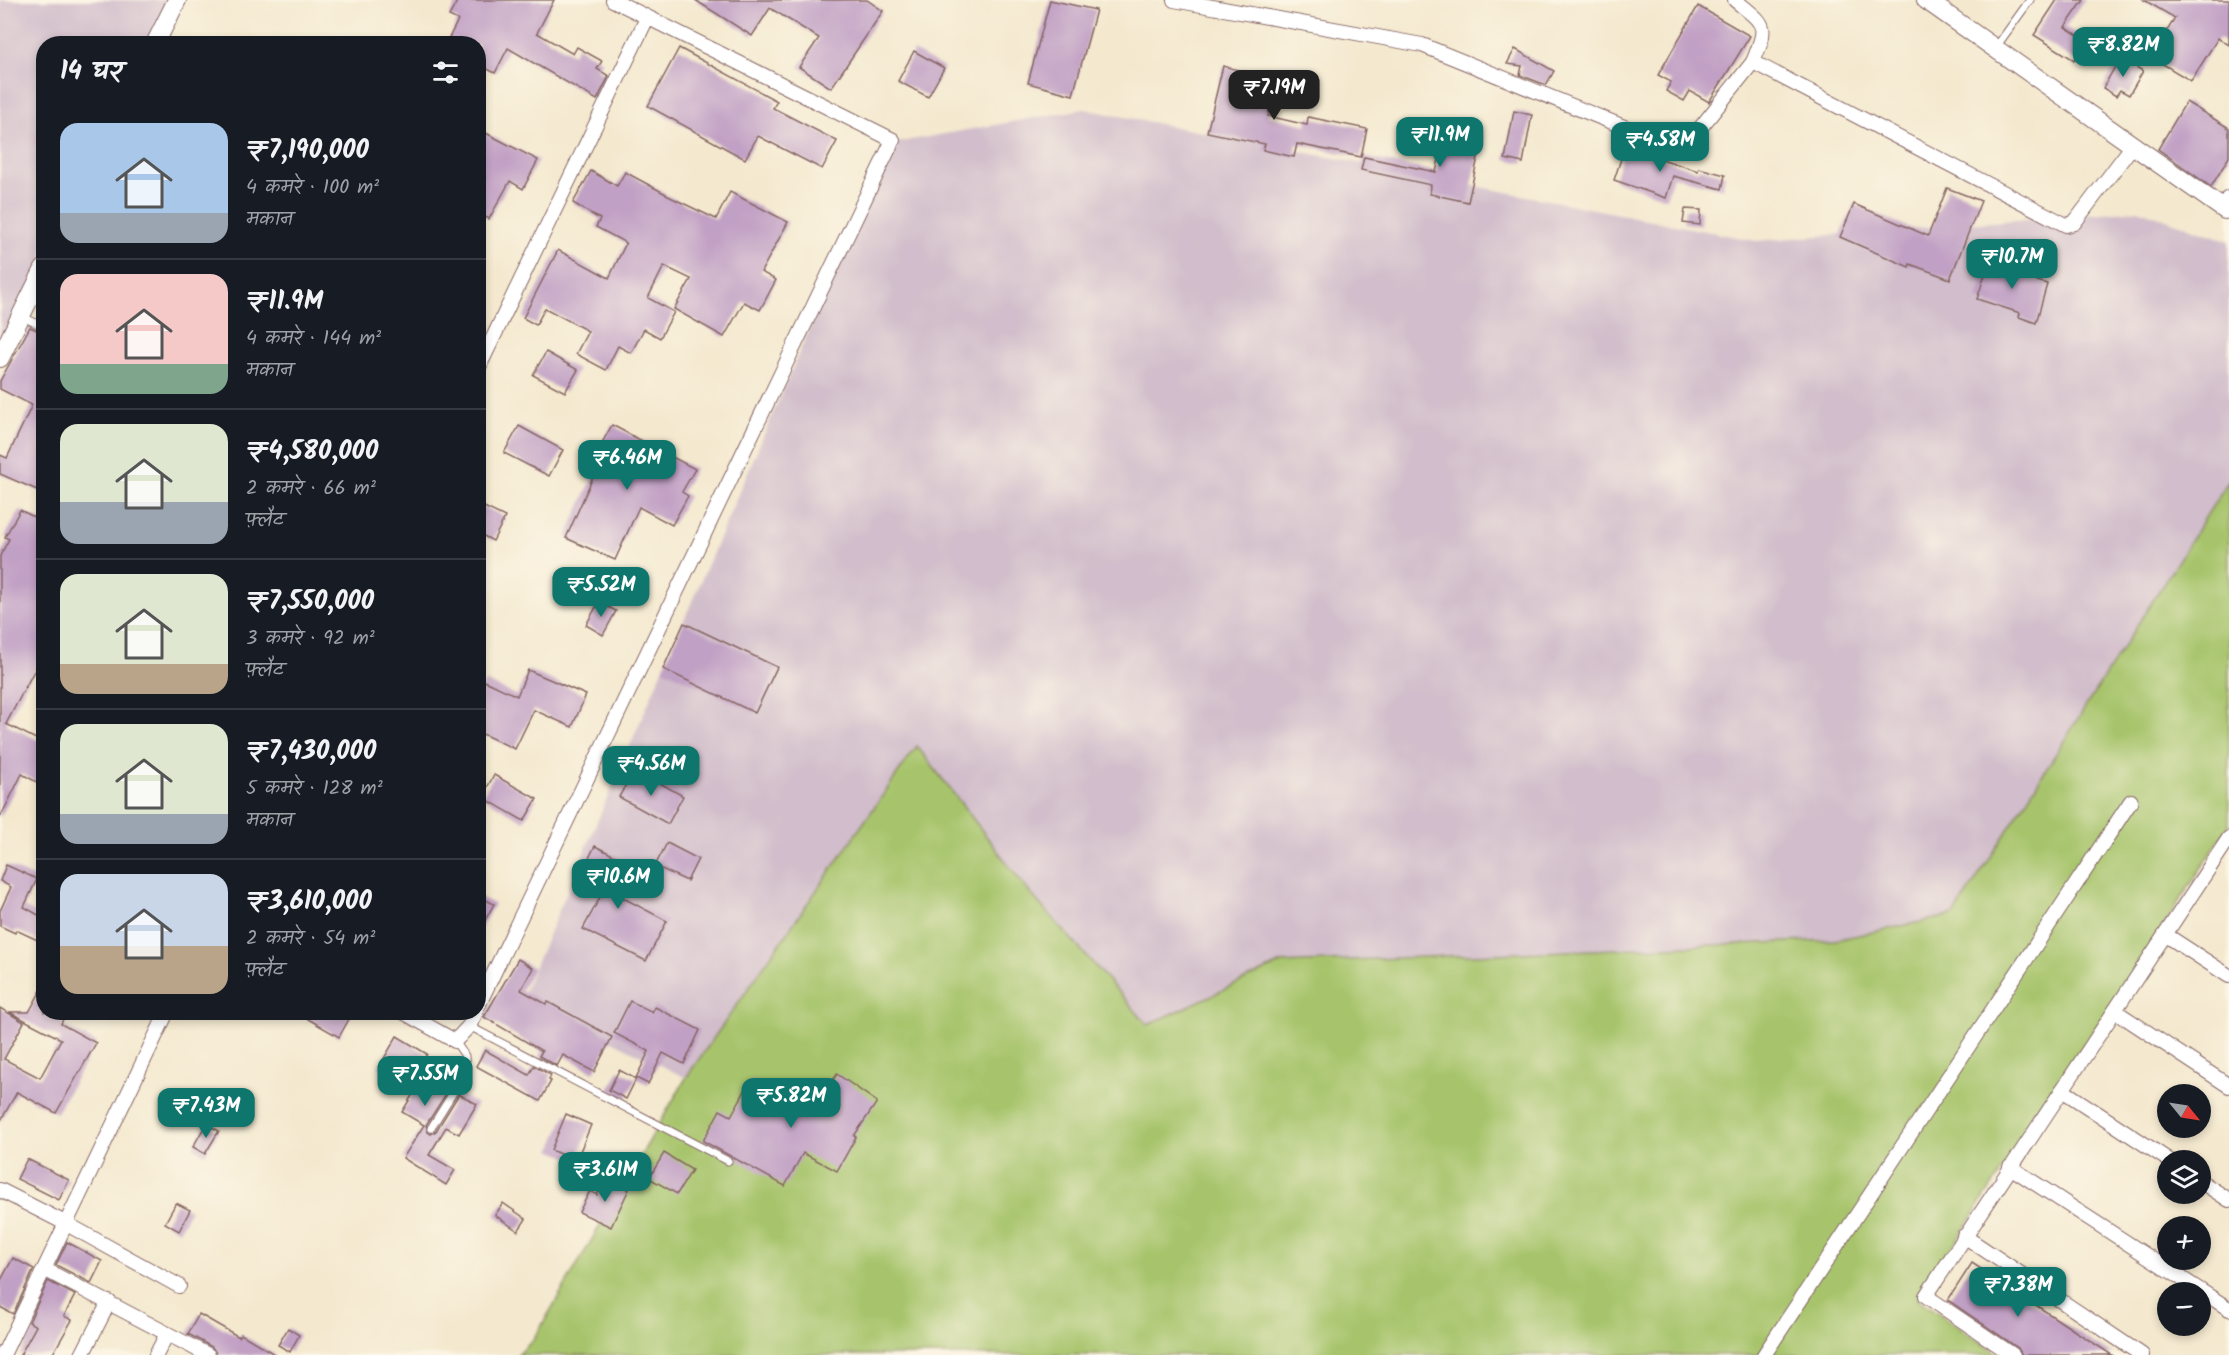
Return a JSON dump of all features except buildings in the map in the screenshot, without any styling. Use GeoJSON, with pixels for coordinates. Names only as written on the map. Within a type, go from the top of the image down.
{"type":"FeatureCollection","features":[{"type":"Feature","properties":{"kind":"street"},"geometry":{"type":"LineString","coordinates":[[159,36],[177,0]]}},
{"type":"Feature","properties":{"kind":"street"},"geometry":{"type":"LineString","coordinates":[[486,989],[893,140],[613,0]]}},
{"type":"Feature","properties":{"kind":"street"},"geometry":{"type":"LineString","coordinates":[[1174,0],[1422,45],[1666,144],[1683,143],[1693,137],[1753,62],[1763,37],[1763,27],[1759,20],[1735,0]]}},
{"type":"Feature","properties":{"kind":"street"},"geometry":{"type":"LineString","coordinates":[[1926,0],[2133,145],[2228,207]]}},
{"type":"Feature","properties":{"kind":"street"},"geometry":{"type":"LineString","coordinates":[[486,352],[647,18]]}},
{"type":"Feature","properties":{"kind":"street"},"geometry":{"type":"LineString","coordinates":[[1753,62],[2066,225],[2074,223],[2133,145]]}},
{"type":"Feature","properties":{"kind":"street"},"geometry":{"type":"LineString","coordinates":[[0,358],[36,285]]}},
{"type":"Feature","properties":{"kind":"street"},"geometry":{"type":"LineString","coordinates":[[1764,1355],[2131,801]]}},
{"type":"Feature","properties":{"kind":"street"},"geometry":{"type":"LineString","coordinates":[[2013,1355],[1926,1296],[2010,1167],[2227,846]]}},
{"type":"Feature","properties":{"kind":"street"},"geometry":{"type":"LineString","coordinates":[[2166,935],[2229,976]]}},
{"type":"Feature","properties":{"kind":"street"},"geometry":{"type":"LineString","coordinates":[[2115,1011],[2229,1086]]}},
{"type":"Feature","properties":{"kind":"street"},"geometry":{"type":"LineString","coordinates":[[3,1355],[163,1020]]}},
{"type":"Feature","properties":{"kind":"street"},"geometry":{"type":"LineString","coordinates":[[417,1020],[455,1041],[472,1020]]}},
{"type":"Feature","properties":{"kind":"street"},"geometry":{"type":"LineString","coordinates":[[2062,1090],[2157,1152]]}},
{"type":"Feature","properties":{"kind":"street"},"geometry":{"type":"LineString","coordinates":[[2010,1167],[2229,1309]]}},
{"type":"Feature","properties":{"kind":"street"},"geometry":{"type":"LineString","coordinates":[[2211,1188],[2229,1200]]}},
{"type":"Feature","properties":{"kind":"street"},"geometry":{"type":"LineString","coordinates":[[0,1190],[180,1286]]}},
{"type":"Feature","properties":{"kind":"street"},"geometry":{"type":"LineString","coordinates":[[1964,1236],[2142,1355]]}},
{"type":"Feature","properties":{"kind":"street"},"geometry":{"type":"LineString","coordinates":[[44,1269],[208,1355]]}},
{"type":"Feature","properties":{"kind":"street"},"geometry":{"type":"LineString","coordinates":[[82,1355],[109,1302]]}},
{"type":"Feature","properties":{"kind":"street"},"geometry":{"type":"LineString","coordinates":[[156,1355],[167,1334]]}},
{"type":"Feature","properties":{"kind":"lane"},"geometry":{"type":"LineString","coordinates":[[1995,49],[2030,0]]}},
{"type":"Feature","properties":{"kind":"lane"},"geometry":{"type":"LineString","coordinates":[[20,316],[36,323]]}},
{"type":"Feature","properties":{"kind":"lane"},"geometry":{"type":"LineString","coordinates":[[469,1026],[728,1161]]}},
{"type":"Feature","properties":{"kind":"lane"},"geometry":{"type":"LineString","coordinates":[[431,1128],[466,1072],[465,1056],[455,1041]]}},
{"type":"Feature","properties":{"kind":"shaded area"},"geometry":{"type":"Polygon","coordinates":[[[0,0],[179,0],[161,36],[36,36],[36,287],[0,360],[0,0]]]}},
{"type":"Feature","properties":{"kind":"shaded area"},"geometry":{"type":"Polygon","coordinates":[[[1084,109],[1756,241],[2140,210],[2229,241],[2229,480],[1954,916],[1835,940],[1281,963],[1148,1025],[1030,893],[917,746],[686,1078],[522,996],[889,144],[1084,109]]]}},
{"type":"Feature","properties":{"kind":"green space"},"geometry":{"type":"Polygon","coordinates":[[[2229,480],[2229,826],[1918,1299],[1999,1355],[518,1355],[534,1339],[686,1078],[917,746],[1030,893],[1148,1025],[1281,963],[1835,940],[1954,915],[2229,480]]]}}]}
